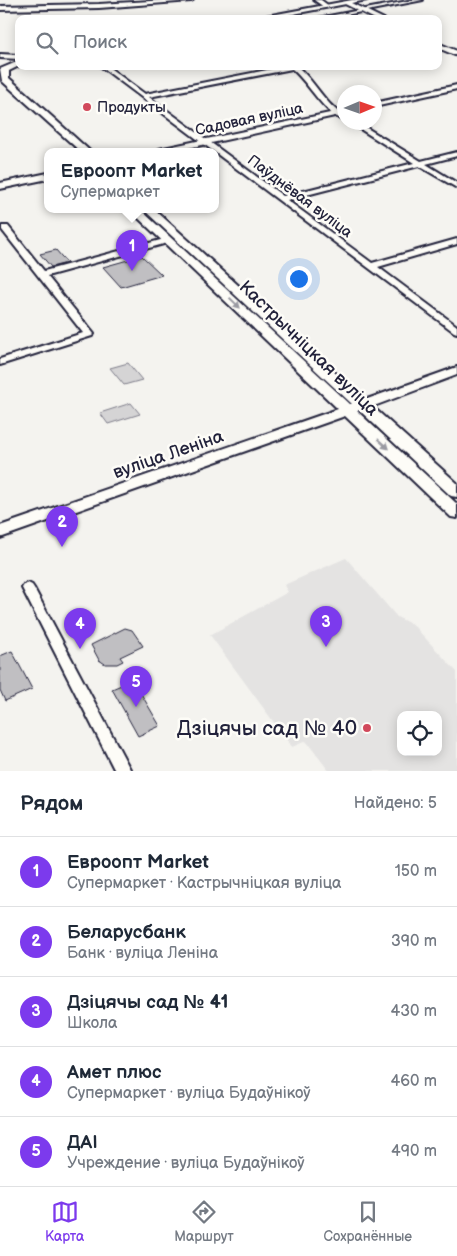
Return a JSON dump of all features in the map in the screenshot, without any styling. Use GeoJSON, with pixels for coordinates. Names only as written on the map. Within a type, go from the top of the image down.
{"type":"FeatureCollection","features":[{"type":"Feature","properties":{"kind":"main road"},"geometry":{"type":"LineString","coordinates":[[275,15],[364,0]]}},
{"type":"Feature","properties":{"kind":"main road"},"geometry":{"type":"LineString","coordinates":[[0,56],[15,57]]}},
{"type":"Feature","properties":{"kind":"main road"},"geometry":{"type":"LineString","coordinates":[[0,56],[10,60],[6,79],[82,148]]}},
{"type":"Feature","properties":{"kind":"main road"},"geometry":{"type":"LineString","coordinates":[[0,83],[70,148]]}},
{"type":"Feature","properties":{"kind":"main road","name":"Кастрычніцкая вуліца"},"geometry":{"type":"LineString","coordinates":[[138,213],[354,408],[457,492]]}},
{"type":"Feature","properties":{"kind":"main road","name":"Кастрычніцкая вуліца"},"geometry":{"type":"LineString","coordinates":[[152,213],[354,408],[457,513]]}},
{"type":"Feature","properties":{"kind":"main road","name":"вуліца Леніна"},"geometry":{"type":"LineString","coordinates":[[0,532],[354,408]]}},
{"type":"Feature","properties":{"kind":"street"},"geometry":{"type":"LineString","coordinates":[[0,8],[86,6],[191,0]]}},
{"type":"Feature","properties":{"kind":"street"},"geometry":{"type":"LineString","coordinates":[[317,0],[326,6]]}},
{"type":"Feature","properties":{"kind":"street"},"geometry":{"type":"LineString","coordinates":[[336,15],[421,0]]}},
{"type":"Feature","properties":{"kind":"street"},"geometry":{"type":"LineString","coordinates":[[347,3],[373,15]]}},
{"type":"Feature","properties":{"kind":"street"},"geometry":{"type":"LineString","coordinates":[[442,47],[457,54]]}},
{"type":"Feature","properties":{"kind":"street","name":"Паўднёвая вуліца"},"geometry":{"type":"LineString","coordinates":[[108,70],[213,148]]}},
{"type":"Feature","properties":{"kind":"street"},"geometry":{"type":"LineString","coordinates":[[144,96],[275,70]]}},
{"type":"Feature","properties":{"kind":"street"},"geometry":{"type":"LineString","coordinates":[[298,70],[332,111],[337,112]]}},
{"type":"Feature","properties":{"kind":"street"},"geometry":{"type":"LineString","coordinates":[[382,103],[457,87]]}},
{"type":"Feature","properties":{"kind":"street","name":"Садовая вуліца"},"geometry":{"type":"LineString","coordinates":[[177,148],[337,115]]}},
{"type":"Feature","properties":{"kind":"street"},"geometry":{"type":"LineString","coordinates":[[365,130],[457,186]]}},
{"type":"Feature","properties":{"kind":"street","name":"Паўднёвая вуліца"},"geometry":{"type":"LineString","coordinates":[[219,152],[457,330]]}},
{"type":"Feature","properties":{"kind":"street"},"geometry":{"type":"LineString","coordinates":[[281,199],[457,154]]}},
{"type":"Feature","properties":{"kind":"street"},"geometry":{"type":"LineString","coordinates":[[0,186],[44,177]]}},
{"type":"Feature","properties":{"kind":"street"},"geometry":{"type":"LineString","coordinates":[[0,362],[89,334],[5,228]]}},
{"type":"Feature","properties":{"kind":"street"},"geometry":{"type":"LineString","coordinates":[[43,274],[168,240]]}},
{"type":"Feature","properties":{"kind":"street"},"geometry":{"type":"LineString","coordinates":[[372,266],[457,241]]}},
{"type":"Feature","properties":{"kind":"street"},"geometry":{"type":"LineString","coordinates":[[354,408],[457,370]]}},
{"type":"Feature","properties":{"kind":"street"},"geometry":{"type":"LineString","coordinates":[[28,588],[123,771]]}},
{"type":"Feature","properties":{"kind":"shaded area"},"geometry":{"type":"Polygon","coordinates":[[[128,363],[142,380],[124,385],[110,368],[128,363]]]}},
{"type":"Feature","properties":{"kind":"shaded area"},"geometry":{"type":"Polygon","coordinates":[[[131,403],[140,414],[108,424],[100,413],[131,403]]]}},
{"type":"Feature","properties":{"kind":"shaded area"},"geometry":{"type":"Polygon","coordinates":[[[346,558],[397,617],[413,625],[457,672],[457,771],[329,771],[306,741],[292,747],[210,635],[288,592],[284,585],[346,558]]]}},
{"type":"Feature","properties":{"kind":"building"},"geometry":{"type":"Polygon","coordinates":[[[56,250],[67,263],[51,267],[40,254],[56,250]]]}},
{"type":"Feature","properties":{"kind":"building"},"geometry":{"type":"Polygon","coordinates":[[[142,256],[162,275],[121,287],[103,267],[142,256]]]}},
{"type":"Feature","properties":{"kind":"building"},"geometry":{"type":"Polygon","coordinates":[[[125,628],[132,630],[143,646],[120,657],[123,661],[117,664],[105,664],[99,660],[91,645],[125,628]]]}},
{"type":"Feature","properties":{"kind":"building"},"geometry":{"type":"Polygon","coordinates":[[[12,651],[32,689],[5,701],[0,690],[0,656],[12,651]]]}},
{"type":"Feature","properties":{"kind":"building"},"geometry":{"type":"Polygon","coordinates":[[[133,680],[160,726],[138,736],[112,689],[133,680]]]}},
{"type":"Feature","properties":{"kind":"place","name":"Продукты"},"geometry":{"type":"Point","coordinates":[87,107]}},
{"type":"Feature","properties":{"kind":"place","name":"Евроопт Market"},"geometry":{"type":"Point","coordinates":[132,271]}},
{"type":"Feature","properties":{"kind":"place","name":"Беларусбанк"},"geometry":{"type":"Point","coordinates":[62,547]}},
{"type":"Feature","properties":{"kind":"place","name":"Дзіцячы сад № 41"},"geometry":{"type":"Point","coordinates":[326,647]}},
{"type":"Feature","properties":{"kind":"place","name":"Амет плюс"},"geometry":{"type":"Point","coordinates":[80,649]}},
{"type":"Feature","properties":{"kind":"place","name":"ДАІ"},"geometry":{"type":"Point","coordinates":[136,707]}},
{"type":"Feature","properties":{"kind":"place","name":"Дзіцячы сад № 40"},"geometry":{"type":"Point","coordinates":[367,728]}}]}
